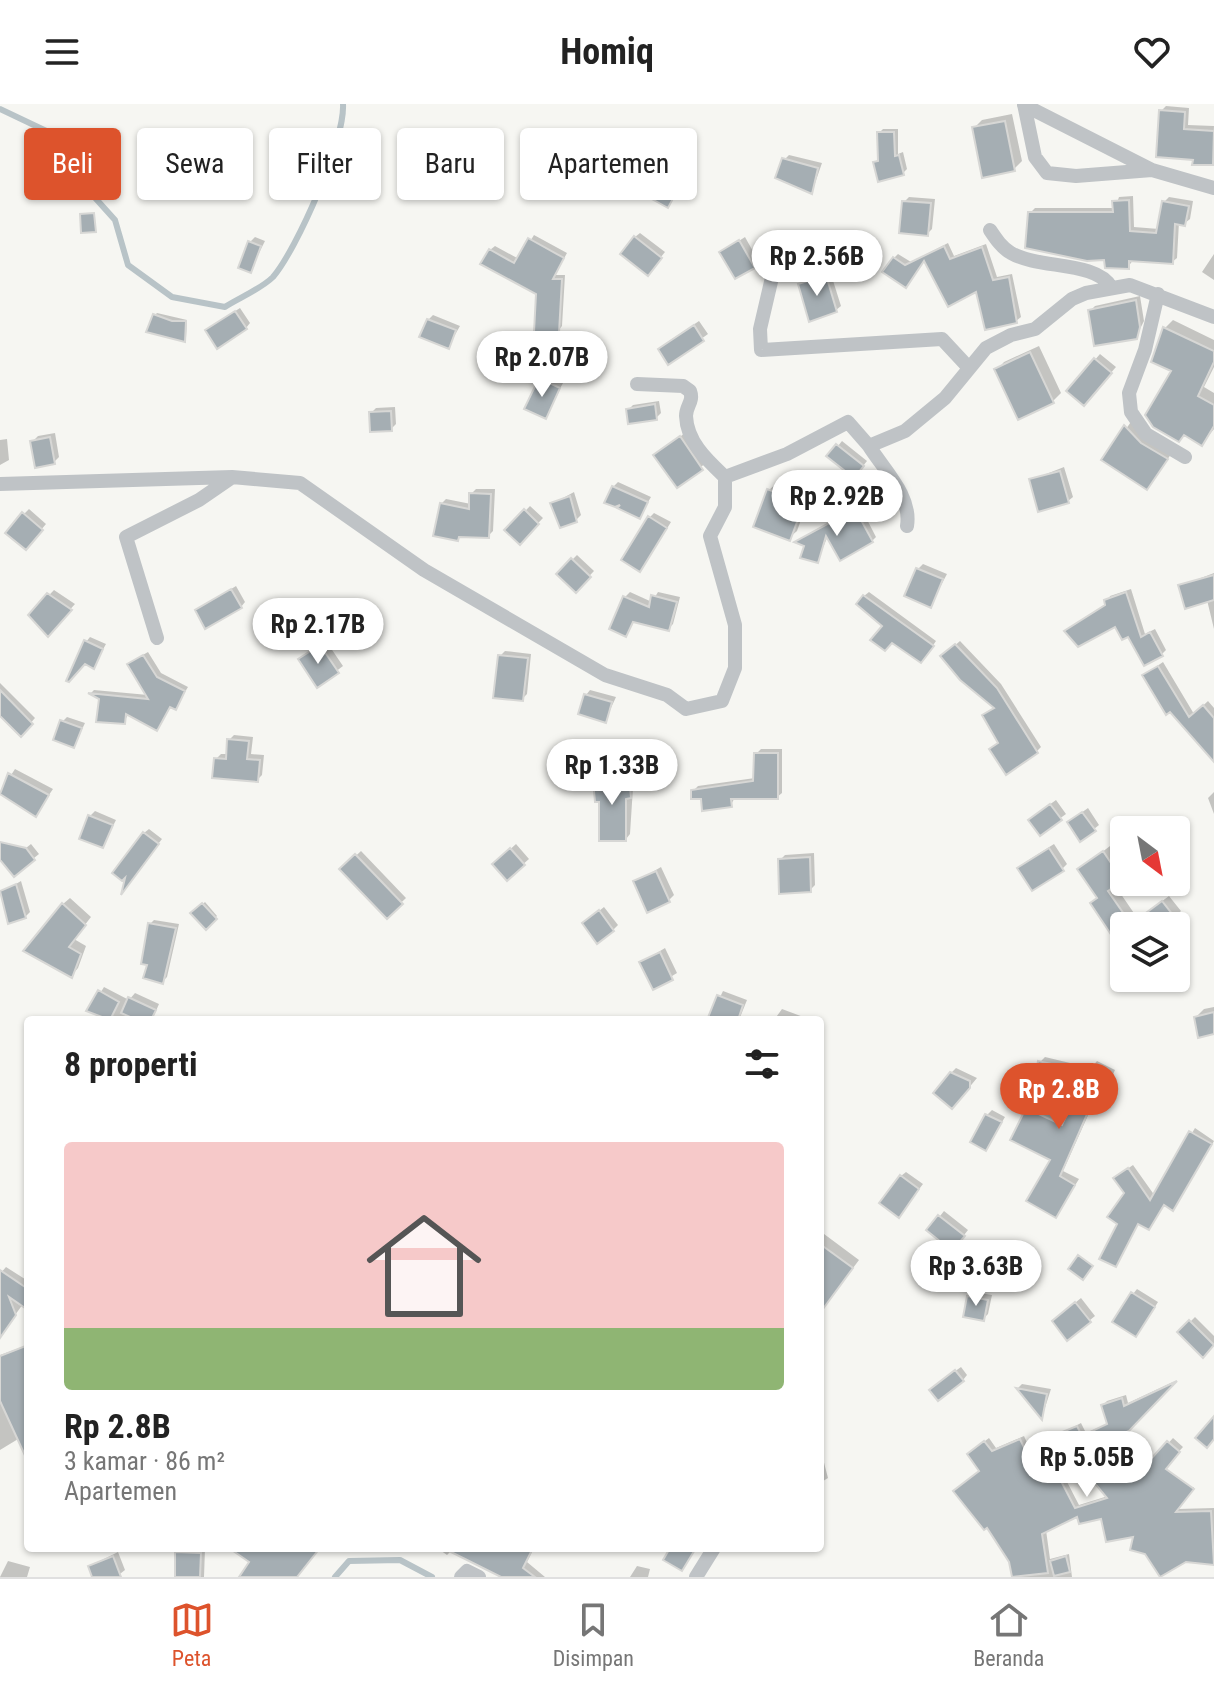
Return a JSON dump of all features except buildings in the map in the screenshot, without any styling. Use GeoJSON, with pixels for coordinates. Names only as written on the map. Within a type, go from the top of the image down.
{"type":"FeatureCollection","features":[{"type":"Feature","properties":{"kind":"street"},"geometry":{"type":"LineString","coordinates":[[1024,105],[1035,157],[1047,173],[1076,176],[1152,170]]}},
{"type":"Feature","properties":{"kind":"street"},"geometry":{"type":"LineString","coordinates":[[1024,105],[1152,170],[1214,188]]}},
{"type":"Feature","properties":{"kind":"street"},"geometry":{"type":"LineString","coordinates":[[990,230],[1009,252],[1022,259],[1100,275],[1111,287]]}},
{"type":"Feature","properties":{"kind":"street"},"geometry":{"type":"LineString","coordinates":[[777,256],[760,329],[761,350],[942,339],[969,368]]}},
{"type":"Feature","properties":{"kind":"street"},"geometry":{"type":"LineString","coordinates":[[869,446],[905,431],[945,398],[986,348],[1035,329],[1072,299],[1111,287],[1130,285],[1214,317]]}},
{"type":"Feature","properties":{"kind":"street"},"geometry":{"type":"LineString","coordinates":[[1158,294],[1145,350],[1129,393],[1131,412],[1146,434],[1185,457]]}},
{"type":"Feature","properties":{"kind":"street"},"geometry":{"type":"LineString","coordinates":[[0,484],[232,477],[300,483],[450,585],[605,675],[667,695],[686,709],[722,701],[735,668],[735,625],[710,536],[725,507],[725,477],[699,451],[690,434],[686,416],[692,401],[690,391],[683,386],[637,384]]}},
{"type":"Feature","properties":{"kind":"street"},"geometry":{"type":"LineString","coordinates":[[725,477],[787,454],[848,422],[869,446],[905,500],[909,513],[907,526]]}},
{"type":"Feature","properties":{"kind":"street"},"geometry":{"type":"LineString","coordinates":[[157,638],[126,537],[199,500],[232,477]]}},
{"type":"Feature","properties":{"kind":"street"},"geometry":{"type":"LineString","coordinates":[[696,1577],[712,1552]]}},
{"type":"Feature","properties":{"kind":"waterway"},"geometry":{"type":"LineString","coordinates":[[0,109],[59,137],[88,190],[115,220],[128,265],[172,297],[225,307],[268,281],[283,263],[318,194],[342,121],[343,104]]}},
{"type":"Feature","properties":{"kind":"waterway"},"geometry":{"type":"LineString","coordinates":[[335,1577],[349,1561],[400,1560],[432,1577]]}}]}
